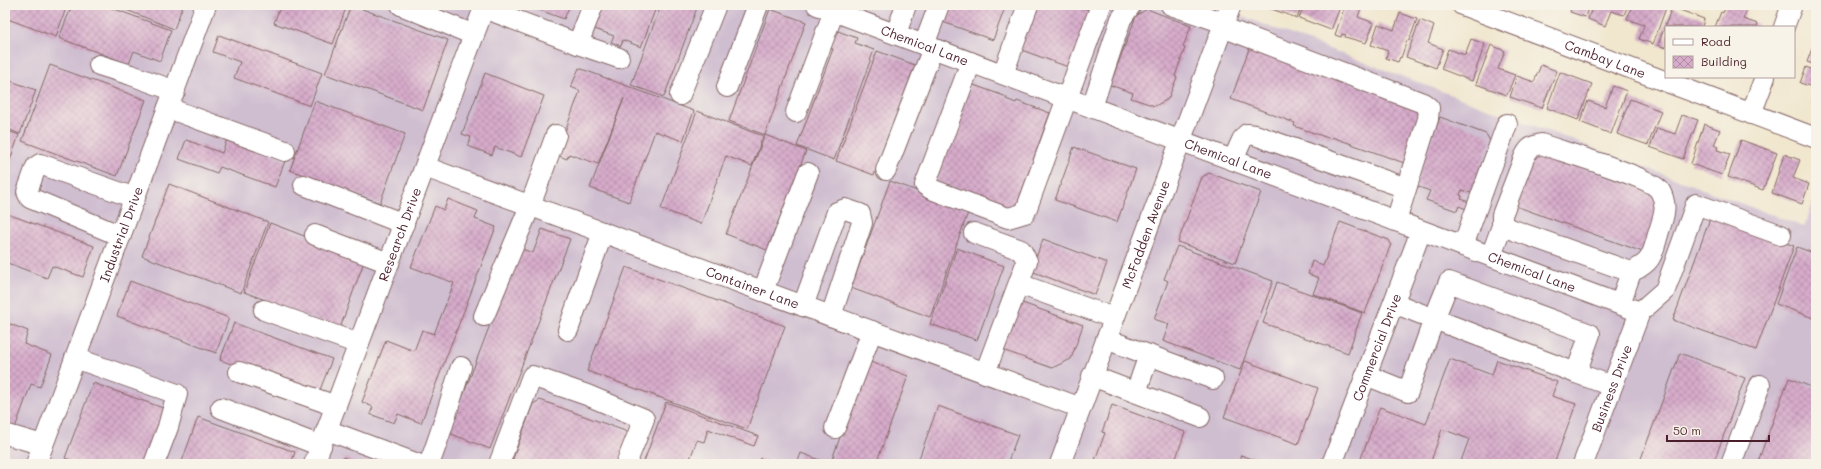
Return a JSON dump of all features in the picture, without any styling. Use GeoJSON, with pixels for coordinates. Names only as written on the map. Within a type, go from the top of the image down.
{"type":"FeatureCollection","features":[{"type":"Feature","properties":{"kind":"street","name":"Industrial Drive"},"geometry":{"type":"LineString","coordinates":[[36,464],[206,5]]}},
{"type":"Feature","properties":{"kind":"street"},"geometry":{"type":"LineString","coordinates":[[401,5],[474,35]]}},
{"type":"Feature","properties":{"kind":"street"},"geometry":{"type":"LineString","coordinates":[[578,44],[593,5]]}},
{"type":"Feature","properties":{"kind":"street"},"geometry":{"type":"LineString","coordinates":[[680,95],[716,5]]}},
{"type":"Feature","properties":{"kind":"street"},"geometry":{"type":"LineString","coordinates":[[727,87],[758,5]]}},
{"type":"Feature","properties":{"kind":"street"},"geometry":{"type":"LineString","coordinates":[[896,34],[906,5]]}},
{"type":"Feature","properties":{"kind":"street"},"geometry":{"type":"LineString","coordinates":[[886,170],[929,47],[939,5]]}},
{"type":"Feature","properties":{"kind":"street"},"geometry":{"type":"LineString","coordinates":[[997,72],[1014,5]]}},
{"type":"Feature","properties":{"kind":"street"},"geometry":{"type":"LineString","coordinates":[[997,72],[1028,5]]}},
{"type":"Feature","properties":{"kind":"street"},"geometry":{"type":"LineString","coordinates":[[971,62],[925,185],[931,189],[1008,218],[1025,213],[1102,5]]}},
{"type":"Feature","properties":{"kind":"street"},"geometry":{"type":"LineString","coordinates":[[1092,107],[1121,19],[1131,5]]}},
{"type":"Feature","properties":{"kind":"street"},"geometry":{"type":"LineString","coordinates":[[1171,5],[1226,18],[1416,100],[1429,108],[1428,119],[1396,221]]}},
{"type":"Feature","properties":{"kind":"street","name":"Cambay Lane"},"geometry":{"type":"LineString","coordinates":[[1462,5],[1816,138]]}},
{"type":"Feature","properties":{"kind":"street"},"geometry":{"type":"LineString","coordinates":[[1784,26],[1792,5]]}},
{"type":"Feature","properties":{"kind":"street"},"geometry":{"type":"LineString","coordinates":[[485,6],[578,44],[619,58]]}},
{"type":"Feature","properties":{"kind":"street","name":"Research Drive"},"geometry":{"type":"LineString","coordinates":[[320,447],[485,6]]}},
{"type":"Feature","properties":{"kind":"street"},"geometry":{"type":"LineString","coordinates":[[796,112],[829,8]]}},
{"type":"Feature","properties":{"kind":"street","name":"Chemical Lane"},"geometry":{"type":"LineString","coordinates":[[829,8],[929,47],[1640,312]]}},
{"type":"Feature","properties":{"kind":"street","name":"McFadden Avenue"},"geometry":{"type":"LineString","coordinates":[[1060,464],[1226,18]]}},
{"type":"Feature","properties":{"kind":"street"},"geometry":{"type":"LineString","coordinates":[[99,66],[131,75],[171,100],[285,150]]}},
{"type":"Feature","properties":{"kind":"street"},"geometry":{"type":"LineString","coordinates":[[1751,114],[1765,78]]}},
{"type":"Feature","properties":{"kind":"street"},"geometry":{"type":"LineString","coordinates":[[1463,246],[1507,124]]}},
{"type":"Feature","properties":{"kind":"street"},"geometry":{"type":"LineString","coordinates":[[1233,160],[1242,140],[1247,134],[1255,135],[1406,188]]}},
{"type":"Feature","properties":{"kind":"street"},"geometry":{"type":"LineString","coordinates":[[484,316],[530,206],[556,135]]}},
{"type":"Feature","properties":{"kind":"street"},"geometry":{"type":"LineString","coordinates":[[1491,256],[1502,226],[1502,215],[1524,158],[1528,149],[1534,145],[1540,144],[1624,172],[1659,189],[1665,202],[1665,212],[1650,258],[1644,265],[1631,272],[1620,304]]}},
{"type":"Feature","properties":{"kind":"street"},"geometry":{"type":"LineString","coordinates":[[121,236],[30,198],[27,192],[36,167],[40,164],[135,198]]}},
{"type":"Feature","properties":{"kind":"street","name":"Container Lane"},"geometry":{"type":"LineString","coordinates":[[425,167],[1080,408]]}},
{"type":"Feature","properties":{"kind":"street"},"geometry":{"type":"LineString","coordinates":[[763,291],[808,173]]}},
{"type":"Feature","properties":{"kind":"street"},"geometry":{"type":"LineString","coordinates":[[304,185],[404,224]]}},
{"type":"Feature","properties":{"kind":"street"},"geometry":{"type":"LineString","coordinates":[[1640,312],[1665,290],[1696,204],[1781,235]]}},
{"type":"Feature","properties":{"kind":"street"},"geometry":{"type":"LineString","coordinates":[[803,306],[837,212],[845,209],[860,214],[862,222],[831,316]]}},
{"type":"Feature","properties":{"kind":"street"},"geometry":{"type":"LineString","coordinates":[[1502,226],[1631,272]]}},
{"type":"Feature","properties":{"kind":"street","name":"Commercial Drive"},"geometry":{"type":"LineString","coordinates":[[1332,464],[1421,231]]}},
{"type":"Feature","properties":{"kind":"street"},"geometry":{"type":"LineString","coordinates":[[568,330],[602,232]]}},
{"type":"Feature","properties":{"kind":"street"},"geometry":{"type":"LineString","coordinates":[[974,233],[1021,250],[1027,261],[985,373]]}},
{"type":"Feature","properties":{"kind":"street"},"geometry":{"type":"LineString","coordinates":[[315,235],[389,262]]}},
{"type":"Feature","properties":{"kind":"street"},"geometry":{"type":"LineString","coordinates":[[1366,375],[1408,392],[1434,319],[1450,282],[1590,334],[1576,373]]}},
{"type":"Feature","properties":{"kind":"street"},"geometry":{"type":"LineString","coordinates":[[1019,284],[1114,318]]}},
{"type":"Feature","properties":{"kind":"street"},"geometry":{"type":"LineString","coordinates":[[1394,303],[1612,386]]}},
{"type":"Feature","properties":{"kind":"street"},"geometry":{"type":"LineString","coordinates":[[264,310],[359,344]]}},
{"type":"Feature","properties":{"kind":"street","name":"Business Drive"},"geometry":{"type":"LineString","coordinates":[[1583,464],[1640,312]]}},
{"type":"Feature","properties":{"kind":"street"},"geometry":{"type":"LineString","coordinates":[[835,428],[872,331]]}},
{"type":"Feature","properties":{"kind":"street"},"geometry":{"type":"LineString","coordinates":[[1106,339],[1212,380]]}},
{"type":"Feature","properties":{"kind":"street"},"geometry":{"type":"LineString","coordinates":[[1136,392],[1149,355]]}},
{"type":"Feature","properties":{"kind":"street"},"geometry":{"type":"LineString","coordinates":[[75,358],[177,394],[168,427],[154,464]]}},
{"type":"Feature","properties":{"kind":"street"},"geometry":{"type":"LineString","coordinates":[[429,464],[443,428],[447,409],[461,367]]}},
{"type":"Feature","properties":{"kind":"street"},"geometry":{"type":"LineString","coordinates":[[239,372],[336,406]]}},
{"type":"Feature","properties":{"kind":"street"},"geometry":{"type":"LineString","coordinates":[[500,464],[532,376],[587,395],[644,419],[626,464]]}},
{"type":"Feature","properties":{"kind":"street"},"geometry":{"type":"LineString","coordinates":[[1092,376],[1200,417]]}},
{"type":"Feature","properties":{"kind":"street"},"geometry":{"type":"LineString","coordinates":[[1731,464],[1760,385]]}},
{"type":"Feature","properties":{"kind":"street"},"geometry":{"type":"LineString","coordinates":[[221,408],[320,447],[418,464]]}},
{"type":"Feature","properties":{"kind":"street"},"geometry":{"type":"LineString","coordinates":[[5,434],[43,445]]}},
{"type":"Feature","properties":{"kind":"shaded area"},"geometry":{"type":"Polygon","coordinates":[[[5,5],[1212,5],[1804,227],[1816,195],[1816,464],[16,464],[5,460],[5,5]]]}},
{"type":"Feature","properties":{"kind":"building"},"geometry":{"type":"Polygon","coordinates":[[[5,5],[67,5],[56,37],[5,18],[5,5]]]}},
{"type":"Feature","properties":{"kind":"building"},"geometry":{"type":"Polygon","coordinates":[[[72,5],[104,5],[171,30],[160,61],[134,51],[129,64],[59,38],[72,5]]]}},
{"type":"Feature","properties":{"kind":"building"},"geometry":{"type":"Polygon","coordinates":[[[114,5],[183,5],[174,29],[114,5]]]}},
{"type":"Feature","properties":{"kind":"building"},"geometry":{"type":"Polygon","coordinates":[[[275,5],[347,5],[333,44],[274,23],[280,7],[275,5]]]}},
{"type":"Feature","properties":{"kind":"building"},"geometry":{"type":"Polygon","coordinates":[[[351,5],[448,40],[423,110],[325,74],[351,5]]]}},
{"type":"Feature","properties":{"kind":"building"},"geometry":{"type":"Polygon","coordinates":[[[526,5],[570,5],[564,19],[526,5]]]}},
{"type":"Feature","properties":{"kind":"building"},"geometry":{"type":"Polygon","coordinates":[[[600,5],[657,5],[641,47],[623,40],[621,46],[611,42],[614,36],[592,28],[600,5]]]}},
{"type":"Feature","properties":{"kind":"building"},"geometry":{"type":"Polygon","coordinates":[[[661,5],[698,5],[664,97],[631,85],[661,5]]]}},
{"type":"Feature","properties":{"kind":"building"},"geometry":{"type":"Polygon","coordinates":[[[945,5],[1006,5],[993,40],[940,21],[945,5]]]}},
{"type":"Feature","properties":{"kind":"building"},"geometry":{"type":"Polygon","coordinates":[[[1032,5],[1075,5],[1092,11],[1071,68],[1016,48],[1032,5]]]}},
{"type":"Feature","properties":{"kind":"building"},"geometry":{"type":"Polygon","coordinates":[[[1266,5],[1302,5],[1297,18],[1266,7],[1266,5]]]}},
{"type":"Feature","properties":{"kind":"building"},"geometry":{"type":"Polygon","coordinates":[[[1304,5],[1341,5],[1331,30],[1299,18],[1304,5]]]}},
{"type":"Feature","properties":{"kind":"building"},"geometry":{"type":"Polygon","coordinates":[[[1345,5],[1362,5],[1358,17],[1374,23],[1366,43],[1345,37],[1346,35],[1342,34],[1341,37],[1335,35],[1345,5]]]}},
{"type":"Feature","properties":{"kind":"building"},"geometry":{"type":"Polygon","coordinates":[[[1572,5],[1589,5],[1585,17],[1570,12],[1572,5]]]}},
{"type":"Feature","properties":{"kind":"building"},"geometry":{"type":"Polygon","coordinates":[[[1593,5],[1628,5],[1624,15],[1611,11],[1605,26],[1588,19],[1593,5]]]}},
{"type":"Feature","properties":{"kind":"building"},"geometry":{"type":"Polygon","coordinates":[[[1632,5],[1646,5],[1655,8],[1656,5],[1667,5],[1653,44],[1639,39],[1644,25],[1627,19],[1632,5]]]}},
{"type":"Feature","properties":{"kind":"building"},"geometry":{"type":"Polygon","coordinates":[[[1726,5],[1748,7],[1743,19],[1758,24],[1757,26],[1715,26],[1721,12],[1723,13],[1726,5]]]}},
{"type":"Feature","properties":{"kind":"building"},"geometry":{"type":"Polygon","coordinates":[[[1672,7],[1704,19],[1702,26],[1665,26],[1672,7]]]}},
{"type":"Feature","properties":{"kind":"building"},"geometry":{"type":"Polygon","coordinates":[[[770,9],[806,22],[765,135],[729,121],[770,9]]]}},
{"type":"Feature","properties":{"kind":"building"},"geometry":{"type":"Polygon","coordinates":[[[1147,9],[1191,26],[1183,47],[1185,48],[1175,76],[1177,77],[1168,99],[1155,106],[1131,98],[1133,93],[1110,85],[1136,16],[1147,9]]]}},
{"type":"Feature","properties":{"kind":"building"},"geometry":{"type":"Polygon","coordinates":[[[1400,13],[1417,19],[1409,41],[1407,40],[1401,58],[1400,57],[1398,62],[1386,58],[1388,51],[1371,45],[1378,24],[1394,30],[1400,13]]]}},
{"type":"Feature","properties":{"kind":"building"},"geometry":{"type":"Polygon","coordinates":[[[1420,20],[1434,26],[1428,43],[1443,49],[1436,68],[1406,57],[1420,20]]]}},
{"type":"Feature","properties":{"kind":"building"},"geometry":{"type":"Polygon","coordinates":[[[1665,26],[1665,48],[1658,45],[1665,26]]]}},
{"type":"Feature","properties":{"kind":"building"},"geometry":{"type":"Polygon","coordinates":[[[835,30],[857,38],[855,43],[874,50],[834,160],[797,146],[833,49],[828,48],[835,30]]]}},
{"type":"Feature","properties":{"kind":"building"},"geometry":{"type":"Polygon","coordinates":[[[219,35],[322,73],[310,106],[234,78],[240,62],[213,52],[219,35]]]}},
{"type":"Feature","properties":{"kind":"building"},"geometry":{"type":"Polygon","coordinates":[[[1471,39],[1485,44],[1472,81],[1441,69],[1448,49],[1465,55],[1471,39]]]}},
{"type":"Feature","properties":{"kind":"building"},"geometry":{"type":"Polygon","coordinates":[[[1491,45],[1505,51],[1498,69],[1515,75],[1507,95],[1476,84],[1491,45]]]}},
{"type":"Feature","properties":{"kind":"building"},"geometry":{"type":"Polygon","coordinates":[[[1250,46],[1416,107],[1423,119],[1407,164],[1332,137],[1331,139],[1294,126],[1295,123],[1231,99],[1250,46]]]}},
{"type":"Feature","properties":{"kind":"building"},"geometry":{"type":"Polygon","coordinates":[[[1813,46],[1816,47],[1816,65],[1807,62],[1813,46]]]}},
{"type":"Feature","properties":{"kind":"building"},"geometry":{"type":"Polygon","coordinates":[[[877,51],[915,65],[874,175],[836,161],[877,51]]]}},
{"type":"Feature","properties":{"kind":"building"},"geometry":{"type":"Polygon","coordinates":[[[50,65],[146,100],[117,176],[22,141],[50,65]]]}},
{"type":"Feature","properties":{"kind":"building"},"geometry":{"type":"Polygon","coordinates":[[[1541,65],[1557,71],[1542,108],[1510,97],[1517,76],[1534,82],[1541,65]]]}},
{"type":"Feature","properties":{"kind":"building"},"geometry":{"type":"Polygon","coordinates":[[[1806,67],[1816,71],[1816,88],[1800,83],[1806,67]]]}},
{"type":"Feature","properties":{"kind":"building"},"geometry":{"type":"Polygon","coordinates":[[[579,68],[694,111],[683,141],[655,131],[629,202],[590,188],[624,98],[598,164],[569,154],[567,159],[552,153],[560,145],[580,91],[571,87],[579,68]]]}},
{"type":"Feature","properties":{"kind":"building"},"geometry":{"type":"Polygon","coordinates":[[[1560,72],[1592,84],[1578,120],[1547,108],[1560,72]]]}},
{"type":"Feature","properties":{"kind":"building"},"geometry":{"type":"Polygon","coordinates":[[[485,73],[544,96],[521,157],[495,147],[492,155],[468,146],[471,137],[462,134],[485,73]]]}},
{"type":"Feature","properties":{"kind":"building"},"geometry":{"type":"Polygon","coordinates":[[[5,79],[36,90],[20,134],[5,128],[5,79]]]}},
{"type":"Feature","properties":{"kind":"building"},"geometry":{"type":"Polygon","coordinates":[[[971,84],[1007,97],[1006,99],[1016,103],[1017,101],[1050,113],[1015,210],[936,181],[971,84]]]}},
{"type":"Feature","properties":{"kind":"building"},"geometry":{"type":"Polygon","coordinates":[[[1613,86],[1627,91],[1611,134],[1580,122],[1588,101],[1605,107],[1613,86]]]}},
{"type":"Feature","properties":{"kind":"building"},"geometry":{"type":"Polygon","coordinates":[[[1816,94],[1816,106],[1812,104],[1816,94]]]}},
{"type":"Feature","properties":{"kind":"building"},"geometry":{"type":"Polygon","coordinates":[[[1630,99],[1661,111],[1648,145],[1617,134],[1630,99]]]}},
{"type":"Feature","properties":{"kind":"building"},"geometry":{"type":"Polygon","coordinates":[[[315,101],[405,134],[380,203],[290,170],[315,101]]]}},
{"type":"Feature","properties":{"kind":"building"},"geometry":{"type":"Polygon","coordinates":[[[697,111],[763,136],[752,166],[726,156],[701,224],[661,209],[697,111]]]}},
{"type":"Feature","properties":{"kind":"building"},"geometry":{"type":"Polygon","coordinates":[[[1682,115],[1698,120],[1683,159],[1650,147],[1657,128],[1675,134],[1682,115]]]}},
{"type":"Feature","properties":{"kind":"building"},"geometry":{"type":"Polygon","coordinates":[[[1440,117],[1486,134],[1490,141],[1471,193],[1462,190],[1460,195],[1462,196],[1461,199],[1469,202],[1466,209],[1459,206],[1457,211],[1426,200],[1430,191],[1416,186],[1440,117]]]}},
{"type":"Feature","properties":{"kind":"building"},"geometry":{"type":"Polygon","coordinates":[[[1704,124],[1720,130],[1714,145],[1718,147],[1717,150],[1730,154],[1722,175],[1691,164],[1704,124]]]}},
{"type":"Feature","properties":{"kind":"building"},"geometry":{"type":"Polygon","coordinates":[[[5,130],[19,135],[5,174],[5,130]]]}},
{"type":"Feature","properties":{"kind":"building"},"geometry":{"type":"Polygon","coordinates":[[[765,135],[806,151],[767,250],[726,234],[765,135]]]}},
{"type":"Feature","properties":{"kind":"building"},"geometry":{"type":"Polygon","coordinates":[[[227,139],[285,161],[275,187],[220,167],[217,173],[179,159],[186,140],[222,153],[227,139]]]}},
{"type":"Feature","properties":{"kind":"building"},"geometry":{"type":"Polygon","coordinates":[[[1741,140],[1777,153],[1763,190],[1728,177],[1741,140]]]}},
{"type":"Feature","properties":{"kind":"building"},"geometry":{"type":"Polygon","coordinates":[[[1074,147],[1136,169],[1117,222],[1055,200],[1074,147]]]}},
{"type":"Feature","properties":{"kind":"building"},"geometry":{"type":"Polygon","coordinates":[[[1539,152],[1654,194],[1660,206],[1643,252],[1510,204],[1527,157],[1539,152]]]}},
{"type":"Feature","properties":{"kind":"building"},"geometry":{"type":"Polygon","coordinates":[[[1784,154],[1800,160],[1793,178],[1809,184],[1802,204],[1772,193],[1784,154]]]}},
{"type":"Feature","properties":{"kind":"building"},"geometry":{"type":"Polygon","coordinates":[[[1209,173],[1261,192],[1235,263],[1178,242],[1202,177],[1209,173]]]}},
{"type":"Feature","properties":{"kind":"building"},"geometry":{"type":"Polygon","coordinates":[[[890,181],[969,210],[930,317],[851,288],[890,181]]]}},
{"type":"Feature","properties":{"kind":"building"},"geometry":{"type":"Polygon","coordinates":[[[169,184],[268,222],[241,293],[142,256],[169,184]]]}},
{"type":"Feature","properties":{"kind":"building"},"geometry":{"type":"Polygon","coordinates":[[[448,199],[478,211],[475,219],[496,227],[421,423],[398,414],[394,423],[370,414],[373,407],[362,402],[386,340],[414,351],[422,330],[434,334],[454,283],[411,267],[435,206],[444,210],[448,199]]]}},
{"type":"Feature","properties":{"kind":"building"},"geometry":{"type":"Polygon","coordinates":[[[5,213],[94,246],[83,277],[52,266],[47,278],[5,262],[5,213]]]}},
{"type":"Feature","properties":{"kind":"building"},"geometry":{"type":"Polygon","coordinates":[[[1711,216],[1794,246],[1756,350],[1673,320],[1711,216]]]}},
{"type":"Feature","properties":{"kind":"building"},"geometry":{"type":"Polygon","coordinates":[[[1340,222],[1389,240],[1391,244],[1365,313],[1313,294],[1319,278],[1308,274],[1312,261],[1323,266],[1340,222]]]}},
{"type":"Feature","properties":{"kind":"building"},"geometry":{"type":"Polygon","coordinates":[[[270,223],[365,259],[340,328],[244,292],[270,223]]]}},
{"type":"Feature","properties":{"kind":"building"},"geometry":{"type":"Polygon","coordinates":[[[542,229],[570,239],[490,449],[449,433],[519,248],[533,253],[542,229]]]}},
{"type":"Feature","properties":{"kind":"building"},"geometry":{"type":"Polygon","coordinates":[[[1043,239],[1107,263],[1095,295],[1031,271],[1043,239]]]}},
{"type":"Feature","properties":{"kind":"building"},"geometry":{"type":"Polygon","coordinates":[[[1177,246],[1273,281],[1240,370],[1163,341],[1169,324],[1154,319],[1168,281],[1164,279],[1177,246]]]}},
{"type":"Feature","properties":{"kind":"building"},"geometry":{"type":"Polygon","coordinates":[[[1797,247],[1816,254],[1816,319],[1776,304],[1797,247]]]}},
{"type":"Feature","properties":{"kind":"building"},"geometry":{"type":"Polygon","coordinates":[[[957,248],[1004,266],[977,340],[930,324],[957,248]]]}},
{"type":"Feature","properties":{"kind":"building"},"geometry":{"type":"Polygon","coordinates":[[[626,267],[785,326],[747,429],[587,371],[626,267]]]}},
{"type":"Feature","properties":{"kind":"building"},"geometry":{"type":"Polygon","coordinates":[[[130,281],[229,318],[216,353],[117,316],[130,281]]]}},
{"type":"Feature","properties":{"kind":"building"},"geometry":{"type":"Polygon","coordinates":[[[1277,282],[1362,313],[1348,353],[1263,323],[1277,282]]]}},
{"type":"Feature","properties":{"kind":"building"},"geometry":{"type":"Polygon","coordinates":[[[1017,301],[1083,325],[1071,359],[1052,368],[1000,349],[1017,301]]]}},
{"type":"Feature","properties":{"kind":"building"},"geometry":{"type":"Polygon","coordinates":[[[5,322],[28,331],[24,344],[52,355],[40,387],[31,384],[15,428],[5,424],[5,322]]]}},
{"type":"Feature","properties":{"kind":"building"},"geometry":{"type":"Polygon","coordinates":[[[234,323],[332,359],[318,395],[220,360],[234,323]]]}},
{"type":"Feature","properties":{"kind":"building"},"geometry":{"type":"Polygon","coordinates":[[[1680,353],[1745,378],[1713,464],[1639,464],[1680,353]]]}},
{"type":"Feature","properties":{"kind":"building"},"geometry":{"type":"Polygon","coordinates":[[[1450,359],[1492,375],[1497,360],[1557,382],[1552,396],[1576,404],[1554,464],[1460,464],[1469,439],[1442,429],[1430,464],[1368,464],[1360,461],[1380,407],[1426,424],[1450,359]]]}},
{"type":"Feature","properties":{"kind":"building"},"geometry":{"type":"Polygon","coordinates":[[[868,361],[908,376],[876,464],[837,464],[831,462],[868,361]]]}},
{"type":"Feature","properties":{"kind":"building"},"geometry":{"type":"Polygon","coordinates":[[[1245,361],[1318,388],[1298,444],[1224,417],[1245,361]]]}},
{"type":"Feature","properties":{"kind":"building"},"geometry":{"type":"Polygon","coordinates":[[[1789,378],[1816,389],[1816,464],[1757,464],[1789,378]]]}},
{"type":"Feature","properties":{"kind":"building"},"geometry":{"type":"Polygon","coordinates":[[[93,383],[166,409],[145,464],[72,464],[73,461],[65,458],[93,383]]]}},
{"type":"Feature","properties":{"kind":"building"},"geometry":{"type":"Polygon","coordinates":[[[540,400],[628,432],[617,464],[511,464],[533,404],[540,400]]]}},
{"type":"Feature","properties":{"kind":"building"},"geometry":{"type":"Polygon","coordinates":[[[666,402],[758,436],[754,446],[708,429],[704,442],[697,440],[688,464],[643,464],[666,402]]]}},
{"type":"Feature","properties":{"kind":"building"},"geometry":{"type":"Polygon","coordinates":[[[1112,405],[1185,432],[1174,464],[1105,464],[1095,460],[1105,433],[1102,432],[1112,405]]]}},
{"type":"Feature","properties":{"kind":"building"},"geometry":{"type":"Polygon","coordinates":[[[938,406],[1018,435],[1007,464],[917,464],[938,406]]]}},
{"type":"Feature","properties":{"kind":"building"},"geometry":{"type":"Polygon","coordinates":[[[198,417],[295,452],[291,464],[181,464],[198,417]]]}},
{"type":"Feature","properties":{"kind":"building"},"geometry":{"type":"Polygon","coordinates":[[[801,453],[830,464],[797,464],[801,453]]]}},
{"type":"Feature","properties":{"kind":"building"},"geometry":{"type":"Polygon","coordinates":[[[1241,455],[1266,464],[1238,464],[1241,455]]]}},
{"type":"Feature","properties":{"kind":"building"},"geometry":{"type":"Polygon","coordinates":[[[343,457],[360,464],[341,464],[343,457]]]}},
{"type":"Feature","properties":{"kind":"building"},"geometry":{"type":"Polygon","coordinates":[[[760,458],[776,464],[758,464],[760,458]]]}}]}
